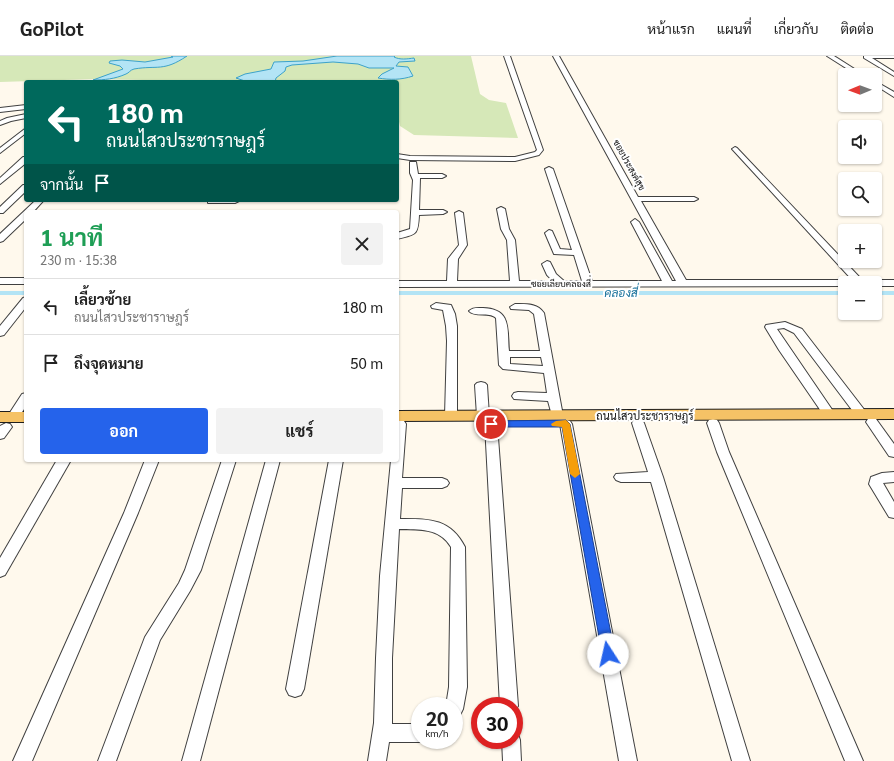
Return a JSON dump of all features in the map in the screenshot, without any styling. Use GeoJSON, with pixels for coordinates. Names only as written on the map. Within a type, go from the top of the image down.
{"type":"FeatureCollection","features":[{"type":"Feature","properties":{"kind":"main road","name":"ถนนไสวประชาราษฎร์"},"geometry":{"type":"LineString","coordinates":[[399,422],[829,414],[894,422]]}},
{"type":"Feature","properties":{"kind":"main road","name":"ถนนไสวประชาราษฎร์"},"geometry":{"type":"LineString","coordinates":[[561,420],[638,423],[713,423],[867,418],[894,414]]}},
{"type":"Feature","properties":{"kind":"main road","name":"ถนนไสวประชาราษฎร์"},"geometry":{"type":"LineString","coordinates":[[399,422],[451,416],[487,420]]}},
{"type":"Feature","properties":{"kind":"main road"},"geometry":{"type":"LineString","coordinates":[[7,423],[24,427]]}},
{"type":"Feature","properties":{"kind":"street"},"geometry":{"type":"LineString","coordinates":[[399,156],[410,158],[515,159],[537,154],[540,150],[507,56]]}},
{"type":"Feature","properties":{"kind":"street","name":"ซอยประสงค์สุข"},"geometry":{"type":"LineString","coordinates":[[556,56],[683,284]]}},
{"type":"Feature","properties":{"kind":"street"},"geometry":{"type":"LineString","coordinates":[[830,56],[850,68]]}},
{"type":"Feature","properties":{"kind":"street"},"geometry":{"type":"LineString","coordinates":[[894,56],[866,57],[894,74]]}},
{"type":"Feature","properties":{"kind":"street"},"geometry":{"type":"LineString","coordinates":[[882,87],[894,95]]}},
{"type":"Feature","properties":{"kind":"street"},"geometry":{"type":"LineString","coordinates":[[0,110],[24,108]]}},
{"type":"Feature","properties":{"kind":"street"},"geometry":{"type":"LineString","coordinates":[[0,124],[9,119],[24,116]]}},
{"type":"Feature","properties":{"kind":"street"},"geometry":{"type":"LineString","coordinates":[[0,151],[24,132]]}},
{"type":"Feature","properties":{"kind":"street"},"geometry":{"type":"LineString","coordinates":[[13,141],[24,141]]}},
{"type":"Feature","properties":{"kind":"street"},"geometry":{"type":"LineString","coordinates":[[735,149],[853,276]]}},
{"type":"Feature","properties":{"kind":"street"},"geometry":{"type":"LineString","coordinates":[[0,182],[24,161]]}},
{"type":"Feature","properties":{"kind":"street"},"geometry":{"type":"LineString","coordinates":[[399,235],[412,232],[414,225],[417,180],[414,173],[413,164]]}},
{"type":"Feature","properties":{"kind":"street"},"geometry":{"type":"LineString","coordinates":[[549,169],[588,284]]}},
{"type":"Feature","properties":{"kind":"street"},"geometry":{"type":"LineString","coordinates":[[416,176],[428,173],[442,176]]}},
{"type":"Feature","properties":{"kind":"street"},"geometry":{"type":"LineString","coordinates":[[0,211],[24,189]]}},
{"type":"Feature","properties":{"kind":"street"},"geometry":{"type":"LineString","coordinates":[[636,199],[690,199]]}},
{"type":"Feature","properties":{"kind":"street"},"geometry":{"type":"LineString","coordinates":[[30,210],[38,202]]}},
{"type":"Feature","properties":{"kind":"street"},"geometry":{"type":"LineString","coordinates":[[501,209],[505,229],[511,240],[515,284]]}},
{"type":"Feature","properties":{"kind":"street"},"geometry":{"type":"LineString","coordinates":[[414,213],[443,212]]}},
{"type":"Feature","properties":{"kind":"street"},"geometry":{"type":"LineString","coordinates":[[452,284],[454,259],[463,245],[459,213]]}},
{"type":"Feature","properties":{"kind":"street"},"geometry":{"type":"LineString","coordinates":[[0,239],[24,216]]}},
{"type":"Feature","properties":{"kind":"street"},"geometry":{"type":"LineString","coordinates":[[635,222],[669,284]]}},
{"type":"Feature","properties":{"kind":"street"},"geometry":{"type":"LineString","coordinates":[[549,233],[555,251],[578,254]]}},
{"type":"Feature","properties":{"kind":"street"},"geometry":{"type":"LineString","coordinates":[[547,264],[552,275],[562,284]]}},
{"type":"Feature","properties":{"kind":"street"},"geometry":{"type":"LineString","coordinates":[[0,281],[24,281]]}},
{"type":"Feature","properties":{"kind":"street","name":"ซอยเลียบคลองสี่"},"geometry":{"type":"LineString","coordinates":[[399,284],[838,283]]}},
{"type":"Feature","properties":{"kind":"street"},"geometry":{"type":"LineString","coordinates":[[882,283],[894,283]]}},
{"type":"Feature","properties":{"kind":"street"},"geometry":{"type":"LineString","coordinates":[[0,333],[24,303]]}},
{"type":"Feature","properties":{"kind":"street"},"geometry":{"type":"LineString","coordinates":[[436,306],[447,307],[451,314],[451,416]]}},
{"type":"Feature","properties":{"kind":"street"},"geometry":{"type":"LineString","coordinates":[[516,307],[531,307],[536,309],[539,313],[553,397],[561,420],[628,761]]}},
{"type":"Feature","properties":{"kind":"street"},"geometry":{"type":"LineString","coordinates":[[474,312],[491,312],[500,315],[505,365],[508,367],[549,373]]}},
{"type":"Feature","properties":{"kind":"street"},"geometry":{"type":"LineString","coordinates":[[829,414],[770,328],[785,325],[798,331],[894,452]]}},
{"type":"Feature","properties":{"kind":"street"},"geometry":{"type":"LineString","coordinates":[[512,354],[546,354]]}},
{"type":"Feature","properties":{"kind":"street"},"geometry":{"type":"LineString","coordinates":[[519,377],[549,373]]}},
{"type":"Feature","properties":{"kind":"street"},"geometry":{"type":"LineString","coordinates":[[481,385],[487,420],[508,697]]}},
{"type":"Feature","properties":{"kind":"street"},"geometry":{"type":"LineString","coordinates":[[518,396],[553,397]]}},
{"type":"Feature","properties":{"kind":"street"},"geometry":{"type":"LineString","coordinates":[[7,423],[24,400]]}},
{"type":"Feature","properties":{"kind":"street"},"geometry":{"type":"LineString","coordinates":[[638,423],[656,477],[741,761]]}},
{"type":"Feature","properties":{"kind":"street"},"geometry":{"type":"LineString","coordinates":[[713,423],[854,761]]}},
{"type":"Feature","properties":{"kind":"street"},"geometry":{"type":"LineString","coordinates":[[0,570],[63,462]]}},
{"type":"Feature","properties":{"kind":"street"},"geometry":{"type":"LineString","coordinates":[[22,761],[131,513],[151,462]]}},
{"type":"Feature","properties":{"kind":"street"},"geometry":{"type":"LineString","coordinates":[[107,761],[154,637],[185,587],[193,570],[228,462]]}},
{"type":"Feature","properties":{"kind":"street"},"geometry":{"type":"LineString","coordinates":[[191,761],[272,462]]}},
{"type":"Feature","properties":{"kind":"street"},"geometry":{"type":"LineString","coordinates":[[295,688],[336,462]]}},
{"type":"Feature","properties":{"kind":"street"},"geometry":{"type":"LineString","coordinates":[[377,761],[382,733],[388,591],[396,462]]}},
{"type":"Feature","properties":{"kind":"street"},"geometry":{"type":"LineString","coordinates":[[621,477],[656,477]]}},
{"type":"Feature","properties":{"kind":"street"},"geometry":{"type":"LineString","coordinates":[[894,477],[876,480],[876,484],[894,512]]}},
{"type":"Feature","properties":{"kind":"street"},"geometry":{"type":"LineString","coordinates":[[395,483],[442,483]]}},
{"type":"Feature","properties":{"kind":"street"},"geometry":{"type":"LineString","coordinates":[[392,524],[435,525],[454,537],[458,547],[458,687],[456,697]]}},
{"type":"Feature","properties":{"kind":"street"},"geometry":{"type":"LineString","coordinates":[[382,733],[411,733]]}},
{"type":"Feature","properties":{"kind":"street"},"geometry":{"type":"LineString","coordinates":[[511,749],[512,761]]}},
{"type":"Feature","properties":{"kind":"green space"},"geometry":{"type":"Polygon","coordinates":[[[0,56],[471,56],[480,94],[489,100],[506,103],[518,138],[414,135],[400,126],[399,80],[95,79],[24,80],[24,81],[0,82],[0,56]]]}},
{"type":"Feature","properties":{"kind":"water"},"geometry":{"type":"Polygon","coordinates":[[[171,56],[187,56],[166,66],[134,69],[127,74],[118,77],[93,80],[123,69],[120,66],[109,63],[110,61],[122,60],[145,62],[173,57],[171,56]]]}},
{"type":"Feature","properties":{"kind":"water"},"geometry":{"type":"Polygon","coordinates":[[[337,56],[395,56],[394,57],[401,59],[414,58],[415,61],[399,62],[396,66],[408,67],[413,76],[396,79],[378,78],[382,74],[394,68],[369,68],[358,64],[333,62],[292,65],[286,67],[285,71],[276,80],[242,80],[236,78],[245,74],[271,69],[274,62],[303,61],[337,56]]]}},
{"type":"Feature","properties":{"kind":"waterway","name":"คลองสี่"},"geometry":{"type":"LineString","coordinates":[[0,293],[24,293]]}},
{"type":"Feature","properties":{"kind":"waterway","name":"คลองสี่"},"geometry":{"type":"LineString","coordinates":[[399,293],[838,293]]}},
{"type":"Feature","properties":{"kind":"waterway","name":"คลองสี่"},"geometry":{"type":"LineString","coordinates":[[882,293],[894,293]]}},
{"type":"Feature","properties":{"kind":"slow traffic"},"geometry":{"type":"LineString","coordinates":[[556,424],[566,424],[575,474]]}},
{"type":"Feature","properties":{"kind":"route"},"geometry":{"type":"LineString","coordinates":[[491,424],[566,424],[608,654]]}}]}
